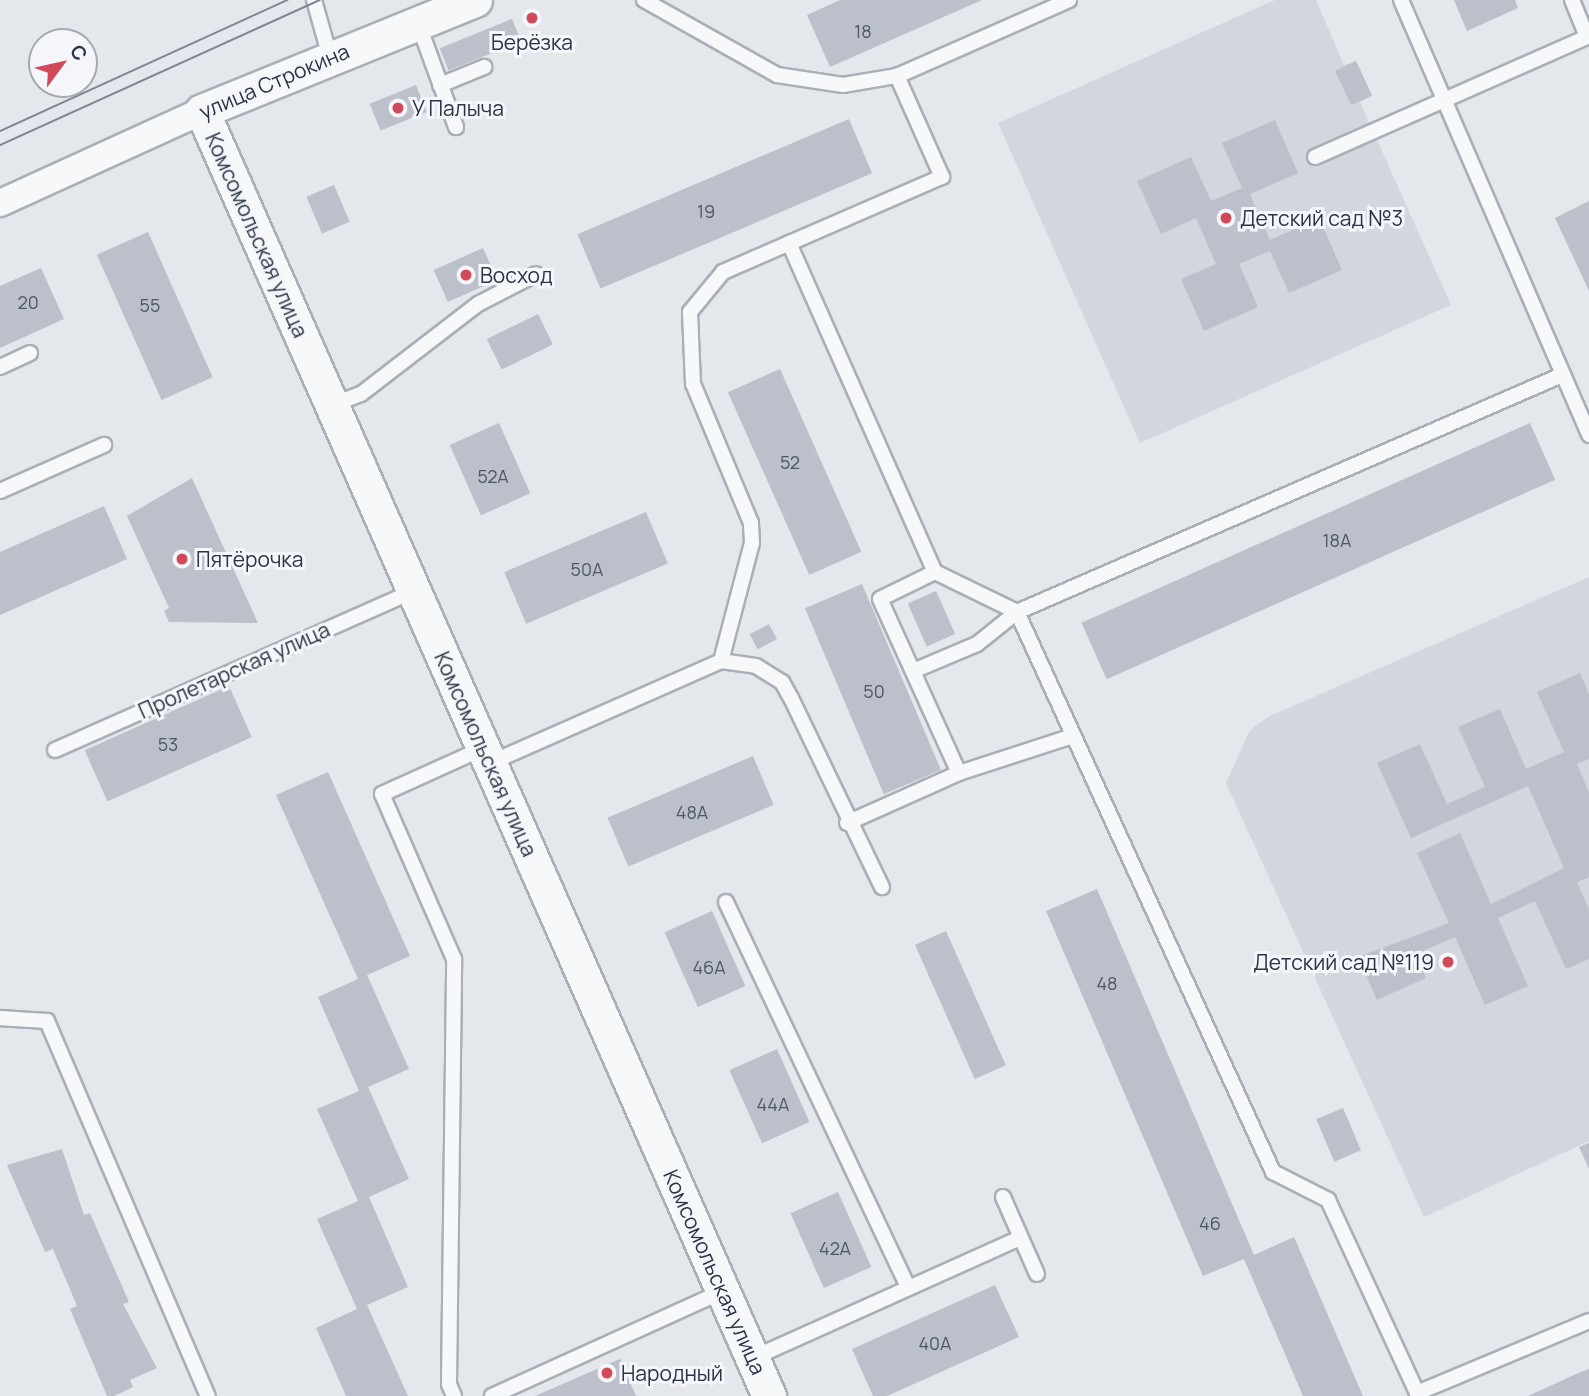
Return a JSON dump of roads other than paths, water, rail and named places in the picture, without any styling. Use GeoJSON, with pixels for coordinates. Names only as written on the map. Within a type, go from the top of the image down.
{"type":"FeatureCollection","features":[{"type":"Feature","properties":{"kind":"street","name":"улица Строкина"},"geometry":{"type":"LineString","coordinates":[[0,203],[202,111],[475,0]]}},
{"type":"Feature","properties":{"kind":"street","name":"Комсомольская улица"},"geometry":{"type":"LineString","coordinates":[[202,111],[769,1396]]}},
{"type":"Feature","properties":{"kind":"lane"},"geometry":{"type":"LineString","coordinates":[[313,0],[330,57]]}},
{"type":"Feature","properties":{"kind":"lane"},"geometry":{"type":"LineString","coordinates":[[644,0],[778,75],[843,85],[897,76],[1069,0]]}},
{"type":"Feature","properties":{"kind":"lane"},"geometry":{"type":"LineString","coordinates":[[1401,0],[1446,95],[1589,435]]}},
{"type":"Feature","properties":{"kind":"lane"},"geometry":{"type":"LineString","coordinates":[[1315,157],[1446,95],[1588,36],[1572,0]]}},
{"type":"Feature","properties":{"kind":"lane"},"geometry":{"type":"LineString","coordinates":[[418,23],[456,128]]}},
{"type":"Feature","properties":{"kind":"lane"},"geometry":{"type":"LineString","coordinates":[[440,85],[484,67]]}},
{"type":"Feature","properties":{"kind":"lane"},"geometry":{"type":"LineString","coordinates":[[721,661],[752,543],[751,523],[693,384],[686,332],[709,282],[789,243],[942,177],[897,76]]}},
{"type":"Feature","properties":{"kind":"lane"},"geometry":{"type":"LineString","coordinates":[[789,243],[934,572],[1017,612],[1070,737],[1273,1172],[1328,1200],[1417,1393],[1589,1321]]}},
{"type":"Feature","properties":{"kind":"lane"},"geometry":{"type":"LineString","coordinates":[[332,405],[361,394],[478,304],[536,274]]}},
{"type":"Feature","properties":{"kind":"lane"},"geometry":{"type":"LineString","coordinates":[[0,367],[30,353]]}},
{"type":"Feature","properties":{"kind":"lane"},"geometry":{"type":"LineString","coordinates":[[913,671],[977,644],[1017,612],[1562,375]]}},
{"type":"Feature","properties":{"kind":"lane"},"geometry":{"type":"LineString","coordinates":[[0,491],[104,445]]}},
{"type":"Feature","properties":{"kind":"lane"},"geometry":{"type":"LineString","coordinates":[[934,572],[880,599],[959,773]]}},
{"type":"Feature","properties":{"kind":"lane","name":"Пролетарская улица"},"geometry":{"type":"LineString","coordinates":[[55,750],[414,591]]}},
{"type":"Feature","properties":{"kind":"lane"},"geometry":{"type":"LineString","coordinates":[[454,1396],[449,1384],[454,959],[382,794],[487,756],[721,661],[756,666],[782,682],[847,823],[882,887]]}},
{"type":"Feature","properties":{"kind":"lane"},"geometry":{"type":"LineString","coordinates":[[847,823],[959,773],[1070,737]]}},
{"type":"Feature","properties":{"kind":"lane"},"geometry":{"type":"LineString","coordinates":[[726,902],[908,1287]]}},
{"type":"Feature","properties":{"kind":"lane"},"geometry":{"type":"LineString","coordinates":[[0,1018],[47,1021],[208,1396]]}},
{"type":"Feature","properties":{"kind":"lane"},"geometry":{"type":"LineString","coordinates":[[1003,1198],[1037,1274]]}},
{"type":"Feature","properties":{"kind":"lane"},"geometry":{"type":"LineString","coordinates":[[753,1358],[1020,1238]]}},
{"type":"Feature","properties":{"kind":"lane"},"geometry":{"type":"LineString","coordinates":[[492,1396],[723,1291]]}},
{"type":"Feature","properties":{"kind":"tram line"},"geometry":{"type":"LineString","coordinates":[[0,131],[288,0]]}},
{"type":"Feature","properties":{"kind":"tram line"},"geometry":{"type":"LineString","coordinates":[[0,145],[320,0]]}},
{"type":"Feature","properties":{"kind":"place","name":"Берёзка"},"geometry":{"type":"Point","coordinates":[532,18]}},
{"type":"Feature","properties":{"kind":"place","name":"У Палыча"},"geometry":{"type":"Point","coordinates":[398,108]}},
{"type":"Feature","properties":{"kind":"place","name":"Детский сад №3"},"geometry":{"type":"Point","coordinates":[1226,218]}},
{"type":"Feature","properties":{"kind":"place","name":"Восход"},"geometry":{"type":"Point","coordinates":[466,275]}},
{"type":"Feature","properties":{"kind":"place","name":"Пятёрочка"},"geometry":{"type":"Point","coordinates":[182,559]}},
{"type":"Feature","properties":{"kind":"place","name":"Детский сад №119"},"geometry":{"type":"Point","coordinates":[1448,962]}},
{"type":"Feature","properties":{"kind":"place","name":"Народный"},"geometry":{"type":"Point","coordinates":[607,1373]}}]}
